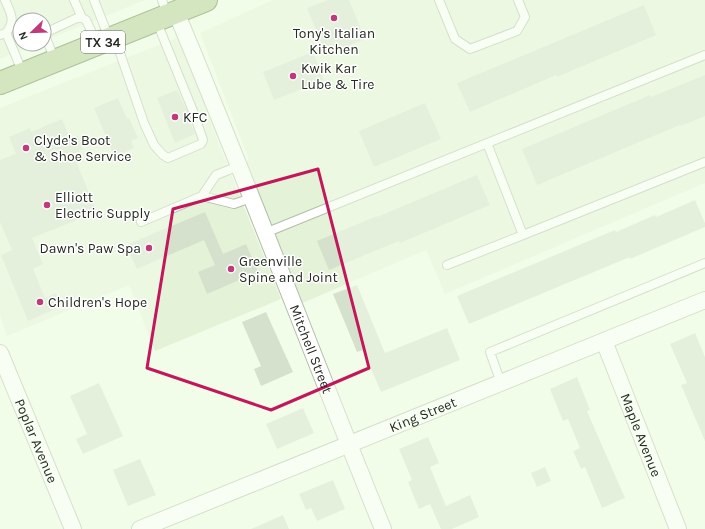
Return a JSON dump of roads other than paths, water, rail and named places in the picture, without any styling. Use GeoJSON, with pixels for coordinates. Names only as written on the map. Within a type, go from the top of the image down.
{"type":"FeatureCollection","features":[{"type":"Feature","properties":{"kind":"main road","name":"TX 34"},"geometry":{"type":"LineString","coordinates":[[0,83],[107,40],[179,8]]}},
{"type":"Feature","properties":{"kind":"street","name":"Mitchell Street"},"geometry":{"type":"LineString","coordinates":[[179,8],[238,166],[383,529]]}},
{"type":"Feature","properties":{"kind":"street","name":"King Street"},"geometry":{"type":"LineString","coordinates":[[140,529],[705,300]]}},
{"type":"Feature","properties":{"kind":"street","name":"Maple Avenue"},"geometry":{"type":"LineString","coordinates":[[604,341],[678,529]]}},
{"type":"Feature","properties":{"kind":"street","name":"Poplar Avenue"},"geometry":{"type":"LineString","coordinates":[[0,352],[73,529]]}},
{"type":"Feature","properties":{"kind":"lane"},"geometry":{"type":"LineString","coordinates":[[5,0],[12,17],[11,26],[3,34],[23,74]]}},
{"type":"Feature","properties":{"kind":"lane"},"geometry":{"type":"LineString","coordinates":[[74,0],[82,18]]}},
{"type":"Feature","properties":{"kind":"lane"},"geometry":{"type":"LineString","coordinates":[[94,0],[107,40]]}},
{"type":"Feature","properties":{"kind":"lane"},"geometry":{"type":"LineString","coordinates":[[439,0],[455,39],[470,49],[517,31],[525,17],[518,0]]}},
{"type":"Feature","properties":{"kind":"lane"},"geometry":{"type":"LineString","coordinates":[[55,61],[46,38],[47,32],[77,18],[86,20],[120,54],[144,123],[154,145],[163,155],[168,158],[201,144],[203,140],[193,111],[179,8]]}},
{"type":"Feature","properties":{"kind":"lane"},"geometry":{"type":"LineString","coordinates":[[265,233],[705,55]]}},
{"type":"Feature","properties":{"kind":"lane"},"geometry":{"type":"LineString","coordinates":[[487,143],[523,235]]}},
{"type":"Feature","properties":{"kind":"lane"},"geometry":{"type":"LineString","coordinates":[[447,265],[705,162]]}},
{"type":"Feature","properties":{"kind":"lane"},"geometry":{"type":"LineString","coordinates":[[141,222],[202,196],[216,175],[238,166]]}},
{"type":"Feature","properties":{"kind":"lane"},"geometry":{"type":"LineString","coordinates":[[202,196],[234,204],[251,198]]}},
{"type":"Feature","properties":{"kind":"lane"},"geometry":{"type":"LineString","coordinates":[[501,383],[490,352],[705,263]]}},
{"type":"Feature","properties":{"kind":"place","name":"Tony's Italian Kitchen"},"geometry":{"type":"Point","coordinates":[334,18]}},
{"type":"Feature","properties":{"kind":"place","name":"Kwik Kar Lube & Tire"},"geometry":{"type":"Point","coordinates":[293,76]}},
{"type":"Feature","properties":{"kind":"place","name":"KFC"},"geometry":{"type":"Point","coordinates":[175,117]}},
{"type":"Feature","properties":{"kind":"place","name":"Clyde's Boot & Shoe Service"},"geometry":{"type":"Point","coordinates":[26,148]}},
{"type":"Feature","properties":{"kind":"place","name":"Elliott Electric Supply"},"geometry":{"type":"Point","coordinates":[47,205]}},
{"type":"Feature","properties":{"kind":"place","name":"Dawn's Paw Spa"},"geometry":{"type":"Point","coordinates":[149,248]}},
{"type":"Feature","properties":{"kind":"place","name":"Greenville Spine and Joint"},"geometry":{"type":"Point","coordinates":[231,269]}},
{"type":"Feature","properties":{"kind":"place","name":"Children's Hope"},"geometry":{"type":"Point","coordinates":[40,302]}}]}
